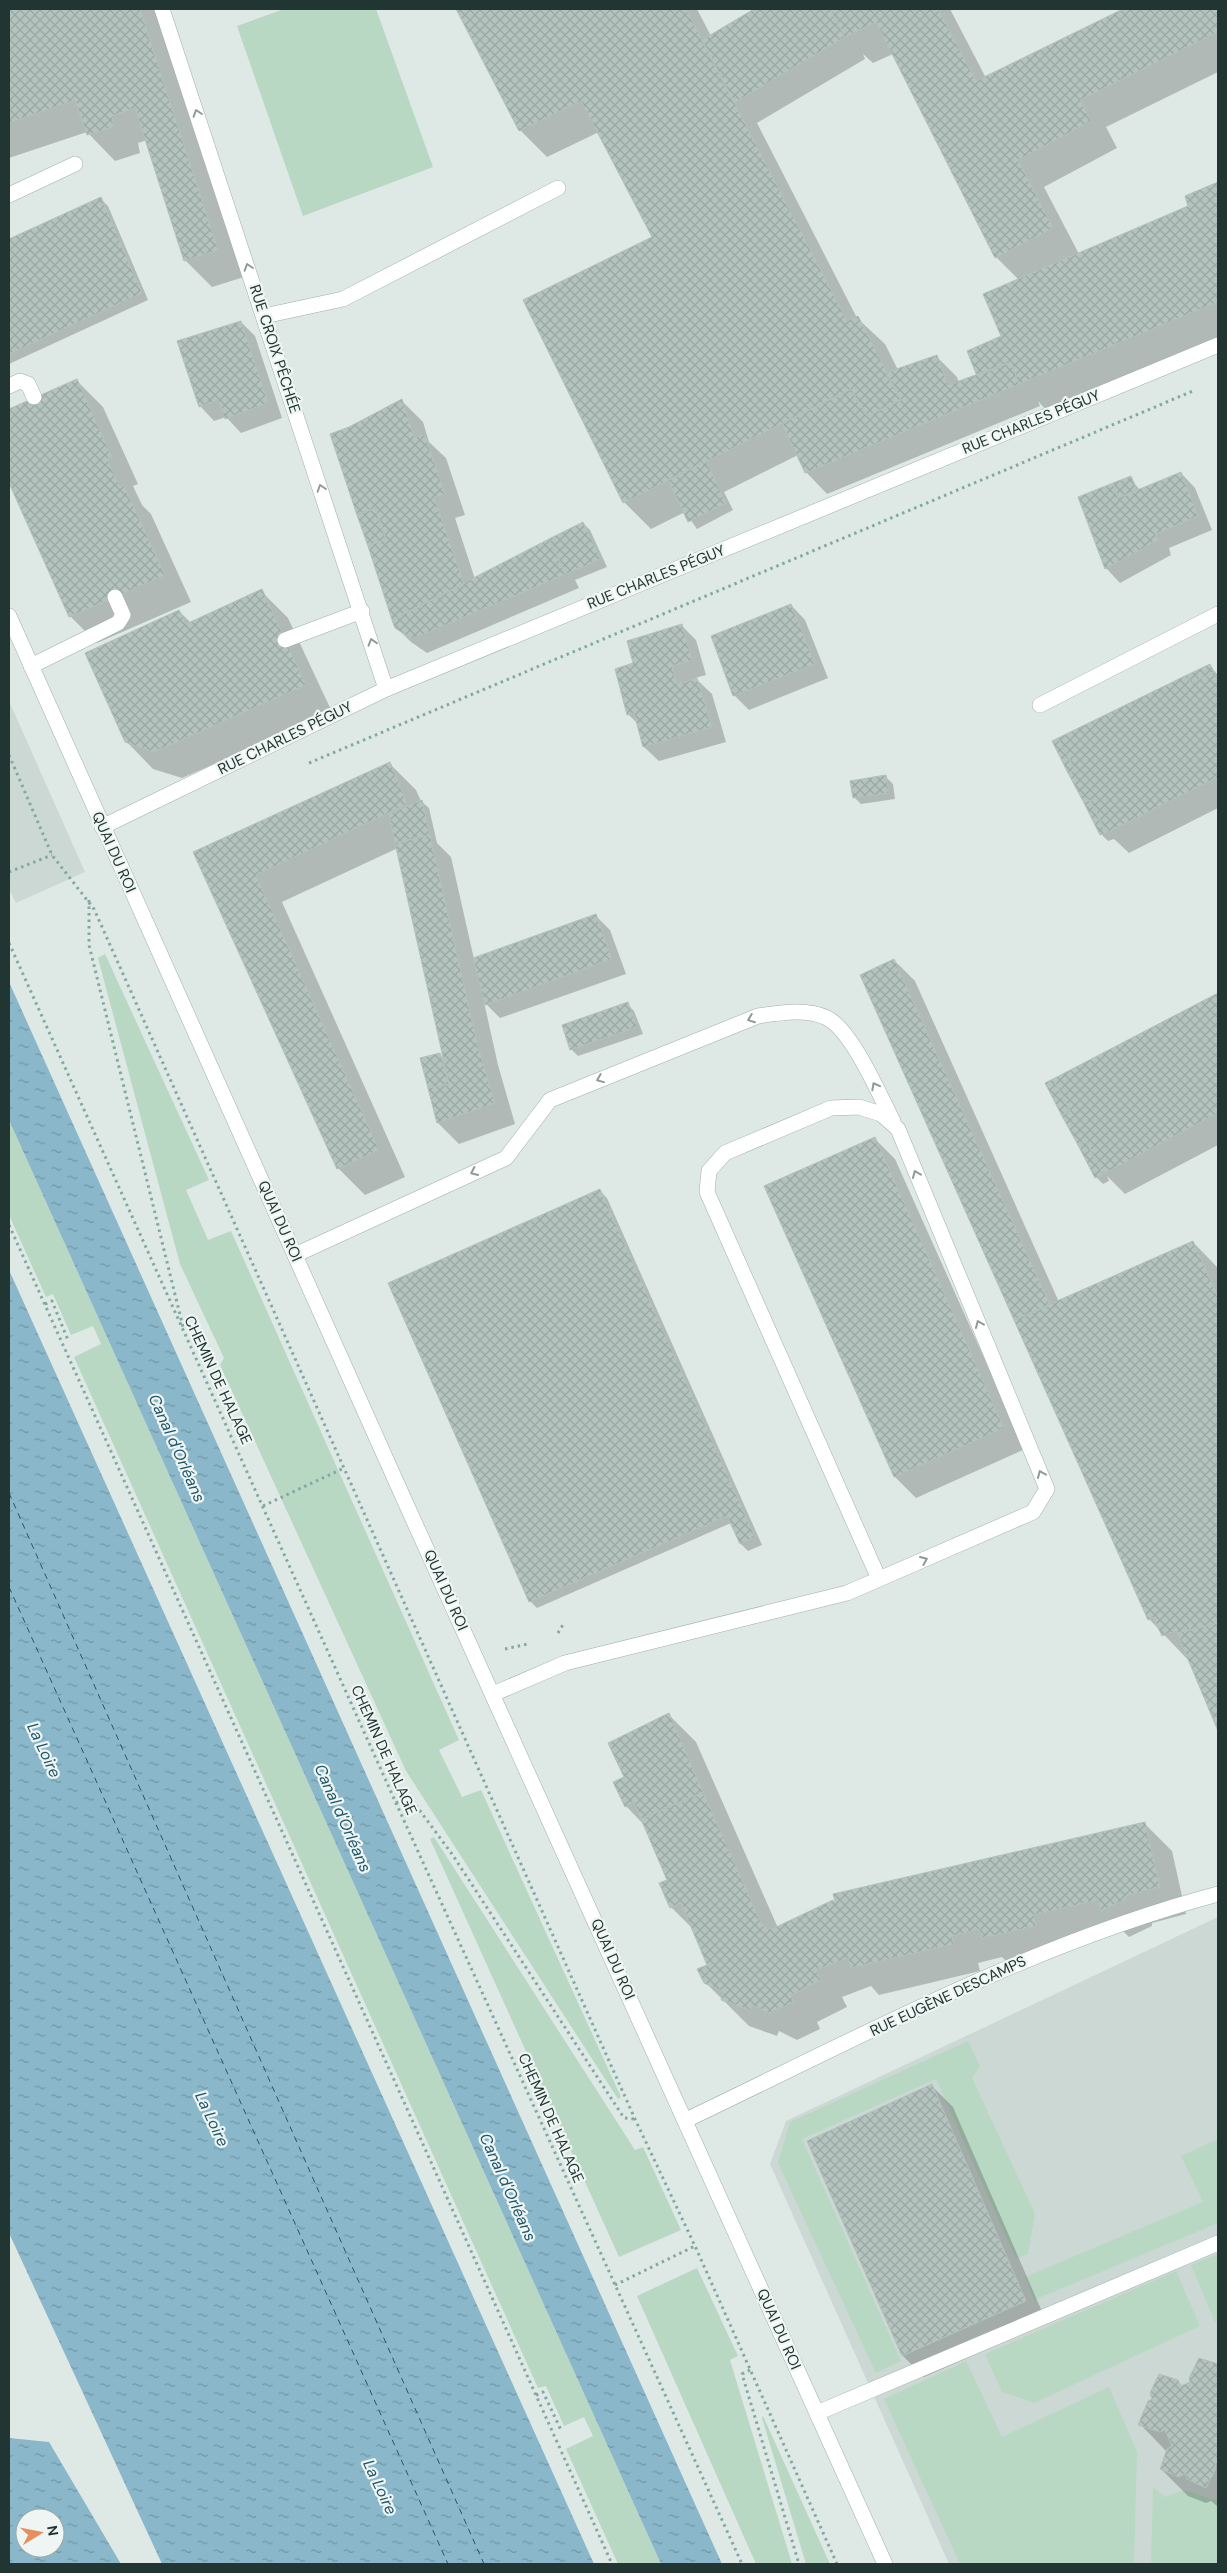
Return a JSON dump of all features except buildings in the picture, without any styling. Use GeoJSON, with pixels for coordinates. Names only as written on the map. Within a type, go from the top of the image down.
{"type":"FeatureCollection","features":[{"type":"Feature","properties":{"kind":"street","name":"RUE CROIX PÊCHÉE"},"geometry":{"type":"LineString","coordinates":[[162,9],[362,611],[386,689]]}},
{"type":"Feature","properties":{"kind":"street"},"geometry":{"type":"LineString","coordinates":[[9,195],[75,164]]}},
{"type":"Feature","properties":{"kind":"street"},"geometry":{"type":"LineString","coordinates":[[264,316],[343,299],[558,188]]}},
{"type":"Feature","properties":{"kind":"street","name":"RUE CHARLES PÉGUY"},"geometry":{"type":"LineString","coordinates":[[102,827],[386,689],[1218,345]]}},
{"type":"Feature","properties":{"kind":"street"},"geometry":{"type":"LineString","coordinates":[[9,386],[20,381],[28,384],[34,397]]}},
{"type":"Feature","properties":{"kind":"street"},"geometry":{"type":"LineString","coordinates":[[31,666],[118,623],[123,615],[115,597]]}},
{"type":"Feature","properties":{"kind":"street"},"geometry":{"type":"LineString","coordinates":[[285,640],[362,611]]}},
{"type":"Feature","properties":{"kind":"street"},"geometry":{"type":"LineString","coordinates":[[1040,705],[1218,614]]}},
{"type":"Feature","properties":{"kind":"street","name":"QUAI DU ROI"},"geometry":{"type":"LineString","coordinates":[[9,616],[102,827],[885,2564]]}},
{"type":"Feature","properties":{"kind":"street"},"geometry":{"type":"LineString","coordinates":[[295,1255],[506,1158],[550,1100],[758,1016],[792,1011],[827,1018],[846,1034],[898,1129],[1047,1489],[1033,1512],[847,1593],[565,1663],[493,1694]]}},
{"type":"Feature","properties":{"kind":"street"},"geometry":{"type":"LineString","coordinates":[[879,1579],[707,1192],[709,1171],[725,1153],[831,1108],[859,1107],[874,1111],[898,1129]]}},
{"type":"Feature","properties":{"kind":"street","name":"RUE EUGÈNE DESCAMPS"},"geometry":{"type":"LineString","coordinates":[[686,2120],[999,1971],[1080,1938],[1178,1905],[1218,1894]]}},
{"type":"Feature","properties":{"kind":"street"},"geometry":{"type":"LineString","coordinates":[[817,2413],[1218,2243]]}},
{"type":"Feature","properties":{"kind":"path"},"geometry":{"type":"LineString","coordinates":[[303,765],[1200,388]]}},
{"type":"Feature","properties":{"kind":"path"},"geometry":{"type":"LineString","coordinates":[[9,755],[52,855],[89,899],[635,2119],[695,2246],[837,2564]]}},
{"type":"Feature","properties":{"kind":"path"},"geometry":{"type":"LineString","coordinates":[[9,872],[52,855]]}},
{"type":"Feature","properties":{"kind":"path"},"geometry":{"type":"LineString","coordinates":[[89,899],[89,945],[185,1336]]}},
{"type":"Feature","properties":{"kind":"path","name":"CHEMIN DE HALAGE"},"geometry":{"type":"LineString","coordinates":[[9,943],[396,1803],[742,2564]]}},
{"type":"Feature","properties":{"kind":"path"},"geometry":{"type":"LineString","coordinates":[[9,1225],[612,2564]]}},
{"type":"Feature","properties":{"kind":"path"},"geometry":{"type":"LineString","coordinates":[[45,1304],[52,1300],[68,1340]]}},
{"type":"Feature","properties":{"kind":"path"},"geometry":{"type":"LineString","coordinates":[[263,1506],[344,1468]]}},
{"type":"Feature","properties":{"kind":"path"},"geometry":{"type":"LineString","coordinates":[[396,1803],[409,1796],[452,1854],[624,2118],[635,2119]]}},
{"type":"Feature","properties":{"kind":"path"},"geometry":{"type":"LineString","coordinates":[[615,2285],[695,2246]]}},
{"type":"Feature","properties":{"kind":"path"},"geometry":{"type":"LineString","coordinates":[[750,2370],[742,2374],[798,2564]]}},
{"type":"Feature","properties":{"kind":"path"},"geometry":{"type":"LineString","coordinates":[[536,2395],[543,2392],[561,2430]]}},
{"type":"Feature","properties":{"kind":"shaded area"},"geometry":{"type":"Polygon","coordinates":[[[9,701],[85,872],[16,903],[9,889],[9,701]]]}},
{"type":"Feature","properties":{"kind":"shaded area"},"geometry":{"type":"Polygon","coordinates":[[[1218,1917],[1218,2564],[949,2564],[770,2164],[786,2121],[1218,1917]]]}},
{"type":"Feature","properties":{"kind":"green space"},"geometry":{"type":"Polygon","coordinates":[[[284,9],[376,9],[433,167],[303,216],[237,26],[284,9]]]}},
{"type":"Feature","properties":{"kind":"green space"},"geometry":{"type":"Polygon","coordinates":[[[105,954],[209,1180],[186,1190],[208,1240],[231,1231],[459,1740],[439,1750],[462,1797],[481,1790],[621,2097],[618,2099],[406,1771],[220,1365],[224,1358],[180,1264],[98,958],[105,954]]]}},
{"type":"Feature","properties":{"kind":"green space"},"geometry":{"type":"Polygon","coordinates":[[[9,1120],[661,2564],[618,2564],[566,2449],[593,2436],[584,2417],[564,2426],[546,2386],[538,2388],[74,1357],[101,1344],[93,1326],[71,1335],[53,1294],[46,1297],[9,1215],[9,1120]]]}},
{"type":"Feature","properties":{"kind":"green space"},"geometry":{"type":"Polygon","coordinates":[[[434,1837],[635,2150],[643,2147],[681,2230],[619,2257],[430,1839],[434,1837]]]}},
{"type":"Feature","properties":{"kind":"green space"},"geometry":{"type":"Polygon","coordinates":[[[968,2041],[980,2066],[972,2078],[1035,2214],[1028,2254],[1016,2259],[936,2079],[802,2139],[901,2361],[876,2373],[778,2163],[790,2122],[968,2041]]]}},
{"type":"Feature","properties":{"kind":"green space"},"geometry":{"type":"Polygon","coordinates":[[[1218,2139],[1218,2223],[1034,2300],[1025,2277],[1203,2202],[1181,2156],[1218,2139]]]}},
{"type":"Feature","properties":{"kind":"green space"},"geometry":{"type":"Polygon","coordinates":[[[1218,2254],[1218,2321],[1215,2322],[1191,2265],[1218,2254]]]}},
{"type":"Feature","properties":{"kind":"green space"},"geometry":{"type":"Polygon","coordinates":[[[697,2268],[738,2356],[730,2360],[792,2564],[756,2564],[637,2296],[697,2268]]]}},
{"type":"Feature","properties":{"kind":"green space"},"geometry":{"type":"Polygon","coordinates":[[[1176,2271],[1200,2326],[1034,2403],[1002,2392],[985,2354],[1176,2271]]]}},
{"type":"Feature","properties":{"kind":"green space"},"geometry":{"type":"Polygon","coordinates":[[[966,2361],[1002,2437],[1109,2387],[1137,2452],[1134,2564],[960,2564],[884,2399],[966,2361]]]}},
{"type":"Feature","properties":{"kind":"green space"},"geometry":{"type":"Polygon","coordinates":[[[763,2416],[830,2564],[806,2564],[762,2418],[763,2416]]]}},
{"type":"Feature","properties":{"kind":"green space"},"geometry":{"type":"Polygon","coordinates":[[[1153,2487],[1165,2497],[1184,2490],[1218,2501],[1218,2564],[1151,2564],[1153,2487]]]}},
{"type":"Feature","properties":{"kind":"water","name":"Canal d'Orléans"},"geometry":{"type":"Polygon","coordinates":[[[9,982],[722,2564],[661,2564],[9,1120],[9,982]]]}},
{"type":"Feature","properties":{"kind":"water","name":"La Loire"},"geometry":{"type":"Polygon","coordinates":[[[9,1270],[594,2564],[162,2564],[9,2233],[9,1270]]]}},
{"type":"Feature","properties":{"kind":"water"},"geometry":{"type":"Polygon","coordinates":[[[9,2438],[49,2442],[121,2564],[9,2564],[9,2438]]]}},
{"type":"Feature","properties":{"kind":"ferry route"},"geometry":{"type":"LineString","coordinates":[[9,1493],[484,2564]]}},
{"type":"Feature","properties":{"kind":"ferry route"},"geometry":{"type":"LineString","coordinates":[[9,1587],[448,2564]]}}]}
